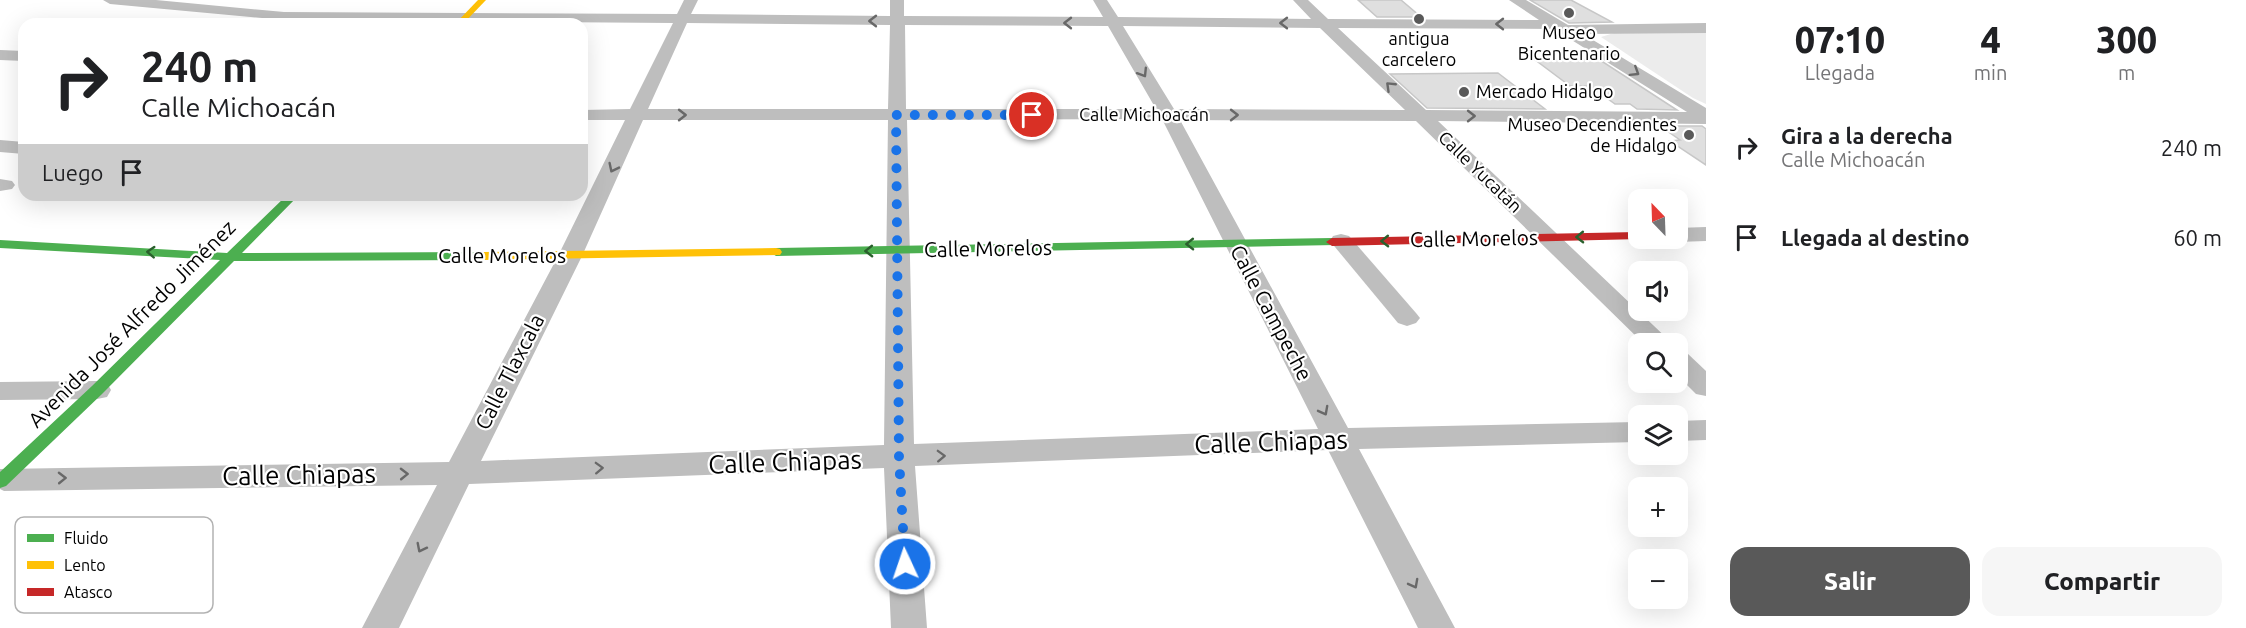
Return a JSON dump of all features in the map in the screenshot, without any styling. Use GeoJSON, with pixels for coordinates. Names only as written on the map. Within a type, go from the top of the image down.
{"type":"FeatureCollection","features":[{"type":"Feature","properties":{"kind":"street"},"geometry":{"type":"LineString","coordinates":[[111,0],[284,16],[373,18]]}},
{"type":"Feature","properties":{"kind":"street"},"geometry":{"type":"LineString","coordinates":[[464,18],[482,0]]}},
{"type":"Feature","properties":{"kind":"street","name":"Calle Tlaxcala"},"geometry":{"type":"LineString","coordinates":[[380,628],[570,256],[639,115],[680,20],[692,0]]}},
{"type":"Feature","properties":{"kind":"street"},"geometry":{"type":"LineString","coordinates":[[897,0],[899,458],[909,628]]}},
{"type":"Feature","properties":{"kind":"street","name":"Calle Campeche"},"geometry":{"type":"LineString","coordinates":[[1100,0],[1168,114],[1437,628]]}},
{"type":"Feature","properties":{"kind":"street","name":"Calle Yucatán"},"geometry":{"type":"LineString","coordinates":[[1300,0],[1648,333]]}},
{"type":"Feature","properties":{"kind":"street"},"geometry":{"type":"LineString","coordinates":[[1516,0],[1706,117]]}},
{"type":"Feature","properties":{"kind":"street"},"geometry":{"type":"LineString","coordinates":[[588,20],[1325,23],[1706,28]]}},
{"type":"Feature","properties":{"kind":"street"},"geometry":{"type":"LineString","coordinates":[[0,55],[18,56]]}},
{"type":"Feature","properties":{"kind":"street","name":"Calle Michoacán"},"geometry":{"type":"LineString","coordinates":[[588,116],[1168,114],[1706,117]]}},
{"type":"Feature","properties":{"kind":"street"},"geometry":{"type":"LineString","coordinates":[[0,146],[18,148]]}},
{"type":"Feature","properties":{"kind":"street","name":"Avenida José Alfredo Jiménez"},"geometry":{"type":"LineString","coordinates":[[2,480],[97,390],[287,201]]}},
{"type":"Feature","properties":{"kind":"street"},"geometry":{"type":"LineString","coordinates":[[1688,235],[1706,234]]}},
{"type":"Feature","properties":{"kind":"street","name":"Calle Morelos"},"geometry":{"type":"LineString","coordinates":[[0,244],[231,257],[570,256],[1628,236]]}},
{"type":"Feature","properties":{"kind":"street"},"geometry":{"type":"LineString","coordinates":[[1341,241],[1407,318]]}},
{"type":"Feature","properties":{"kind":"street"},"geometry":{"type":"LineString","coordinates":[[1688,370],[1706,387]]}},
{"type":"Feature","properties":{"kind":"street"},"geometry":{"type":"LineString","coordinates":[[0,391],[97,390]]}},
{"type":"Feature","properties":{"kind":"street"},"geometry":{"type":"LineString","coordinates":[[1688,431],[1706,430]]}},
{"type":"Feature","properties":{"kind":"street","name":"Calle Chiapas"},"geometry":{"type":"LineString","coordinates":[[2,480],[458,473],[899,458],[1339,439],[1628,432]]}},
{"type":"Feature","properties":{"kind":"shaded area"},"geometry":{"type":"Polygon","coordinates":[[[1614,33],[1706,33],[1706,104],[1693,98],[1601,37],[1614,33]]]}},
{"type":"Feature","properties":{"kind":"building"},"geometry":{"type":"Polygon","coordinates":[[[1358,0],[1401,0],[1421,17],[1377,17],[1358,0]]]}},
{"type":"Feature","properties":{"kind":"building","name":"Museo Bicentenario"},"geometry":{"type":"Polygon","coordinates":[[[1530,0],[1571,0],[1612,22],[1569,23],[1530,0]]]}},
{"type":"Feature","properties":{"kind":"building"},"geometry":{"type":"Polygon","coordinates":[[[1534,59],[1600,60],[1677,110],[1637,109],[1630,104],[1615,104],[1590,86],[1570,86],[1534,59]]]}},
{"type":"Feature","properties":{"kind":"building","name":"Mercado Hidalgo"},"geometry":{"type":"Polygon","coordinates":[[[1498,73],[1545,109],[1427,108],[1390,74],[1498,73]]]}},
{"type":"Feature","properties":{"kind":"building"},"geometry":{"type":"Polygon","coordinates":[[[1660,126],[1702,126],[1706,129],[1706,165],[1670,141],[1680,140],[1660,126]]]}},
{"type":"Feature","properties":{"kind":"traffic: fast"},"geometry":{"type":"LineString","coordinates":[[0,482],[97,390],[287,201]]}},
{"type":"Feature","properties":{"kind":"traffic: fast"},"geometry":{"type":"LineString","coordinates":[[776,252],[1332,242]]}},
{"type":"Feature","properties":{"kind":"traffic: fast"},"geometry":{"type":"LineString","coordinates":[[0,244],[231,257],[483,256]]}},
{"type":"Feature","properties":{"kind":"traffic: slow"},"geometry":{"type":"LineString","coordinates":[[465,18],[482,0]]}},
{"type":"Feature","properties":{"kind":"traffic: slow"},"geometry":{"type":"LineString","coordinates":[[483,256],[776,252]]}},
{"type":"Feature","properties":{"kind":"traffic: jam"},"geometry":{"type":"LineString","coordinates":[[1332,242],[1628,236]]}},
{"type":"Feature","properties":{"kind":"place","name":"Museo Bicentenario"},"geometry":{"type":"Point","coordinates":[1569,13]}},
{"type":"Feature","properties":{"kind":"place","name":"antigua carcelero"},"geometry":{"type":"Point","coordinates":[1419,19]}},
{"type":"Feature","properties":{"kind":"place","name":"Mercado Hidalgo"},"geometry":{"type":"Point","coordinates":[1464,92]}},
{"type":"Feature","properties":{"kind":"place","name":"Museo Decendientes de Hidalgo"},"geometry":{"type":"Point","coordinates":[1689,135]}},
{"type":"Feature","properties":{"kind":"route"},"geometry":{"type":"LineString","coordinates":[[905,564],[899,458],[899,251],[896,115],[1032,115]]}}]}
